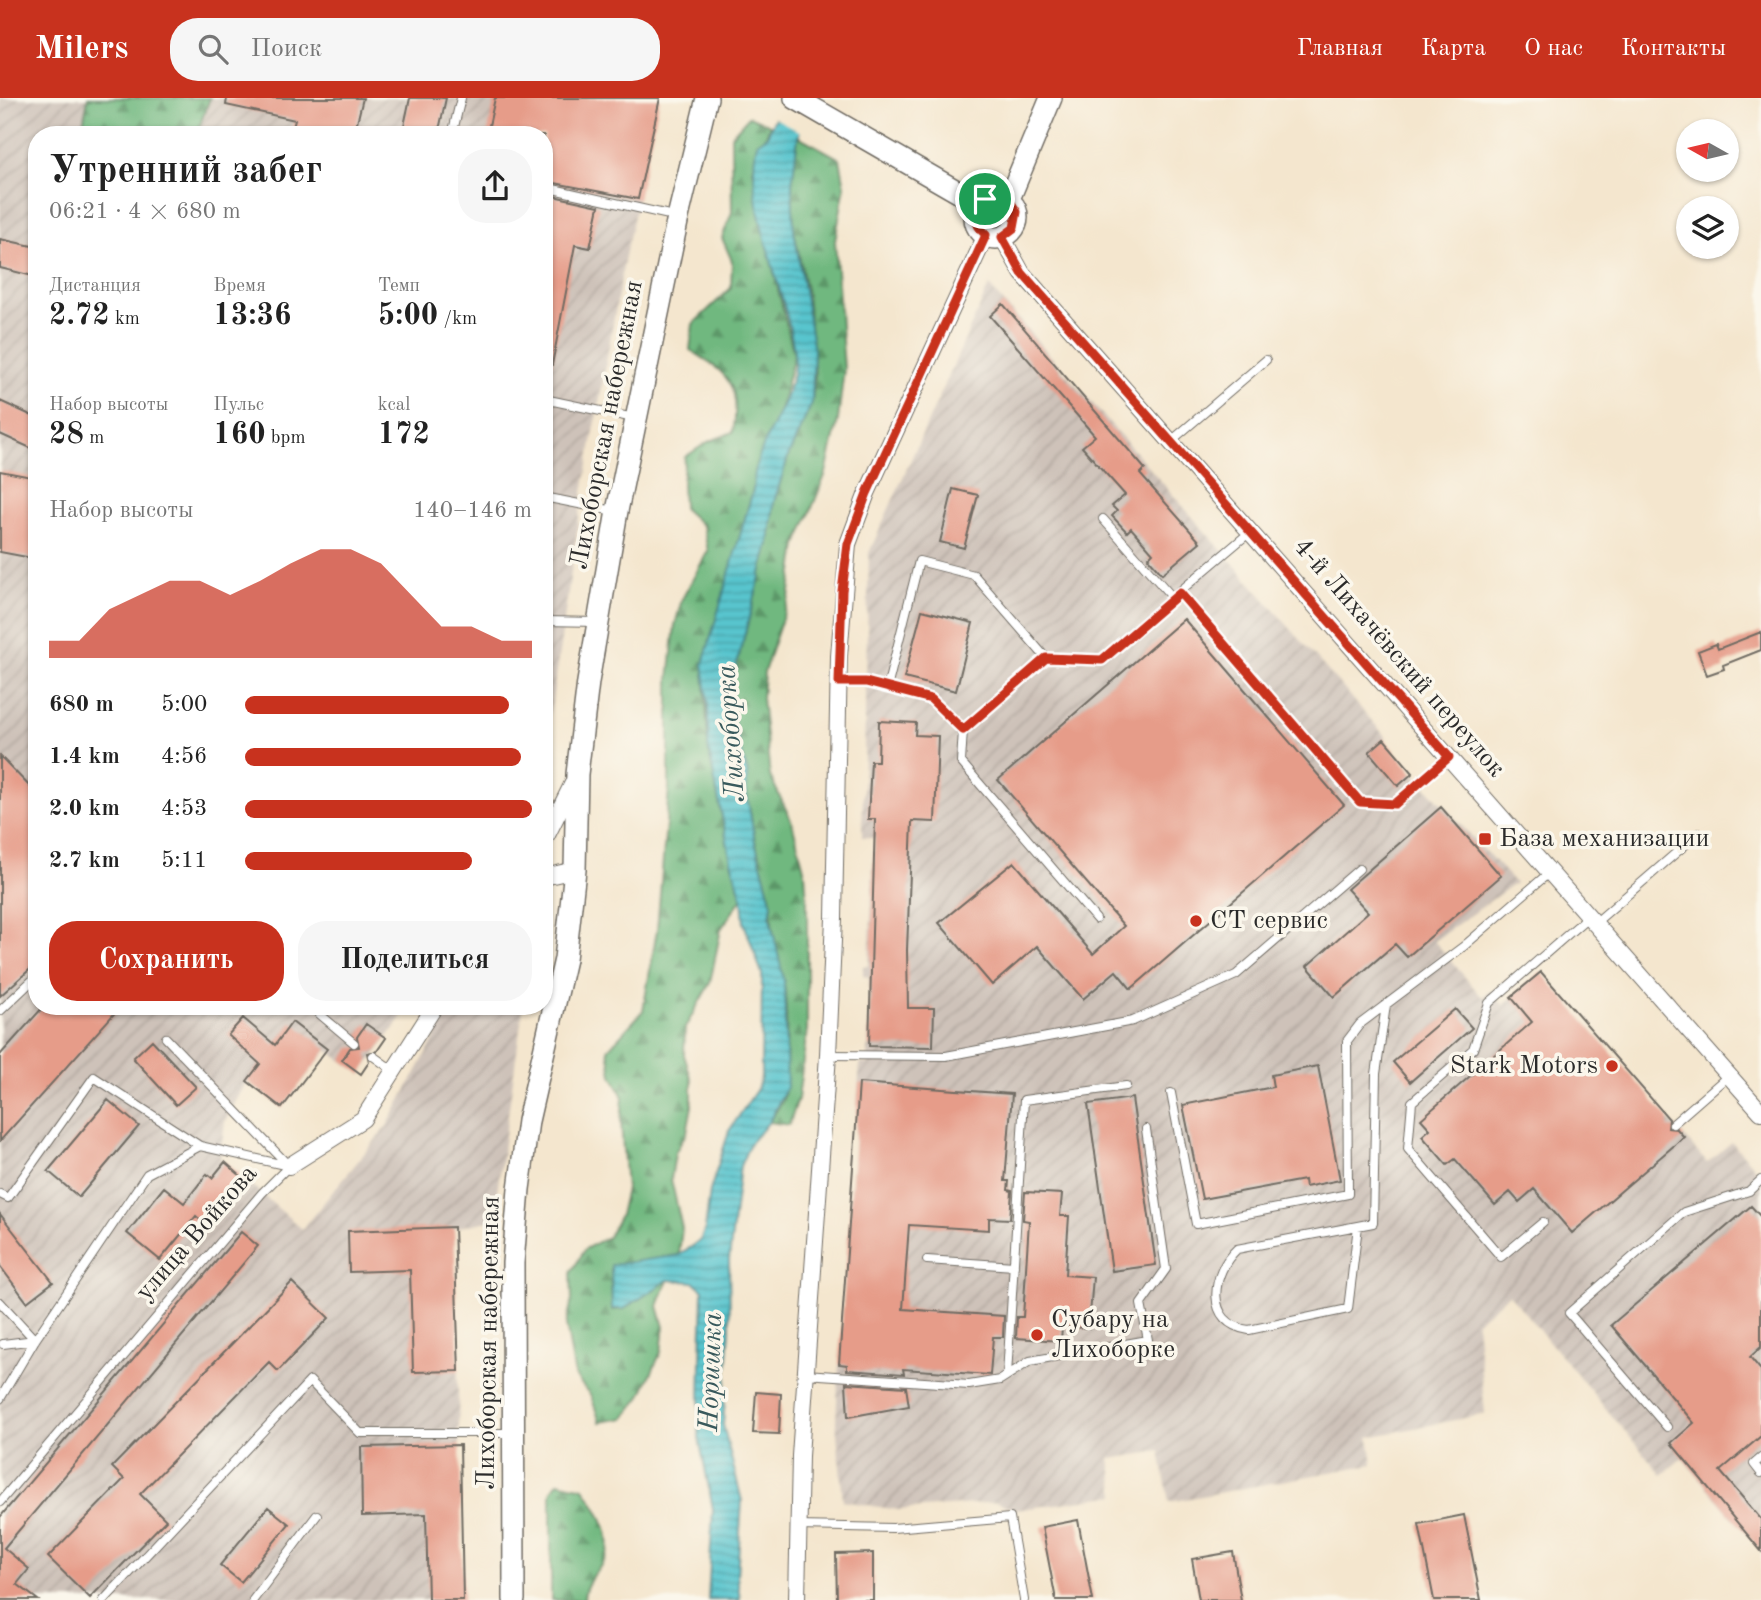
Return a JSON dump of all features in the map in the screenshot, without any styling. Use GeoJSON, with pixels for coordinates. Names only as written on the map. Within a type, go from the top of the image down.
{"type":"FeatureCollection","features":[{"type":"Feature","properties":{"kind":"street","name":"Лихоборская набережная"},"geometry":{"type":"LineString","coordinates":[[553,1012],[565,959],[575,870],[577,774],[598,622],[634,418],[707,98]]}},
{"type":"Feature","properties":{"kind":"street"},"geometry":{"type":"LineString","coordinates":[[795,98],[979,204]]}},
{"type":"Feature","properties":{"kind":"street"},"geometry":{"type":"LineString","coordinates":[[1009,200],[1051,98]]}},
{"type":"Feature","properties":{"kind":"street"},"geometry":{"type":"LineString","coordinates":[[993,196],[1009,200],[1017,212],[1017,220],[1009,234],[994,236],[976,224],[979,204],[993,196]]}},
{"type":"Feature","properties":{"kind":"street"},"geometry":{"type":"LineString","coordinates":[[797,1600],[797,1526],[805,1374],[828,1055],[842,591],[848,544],[867,493],[994,236]]}},
{"type":"Feature","properties":{"kind":"street","name":"4-й Лихачёвский переулок"},"geometry":{"type":"LineString","coordinates":[[994,236],[1022,273],[1761,1112]]}},
{"type":"Feature","properties":{"kind":"street"},"geometry":{"type":"LineString","coordinates":[[553,823],[577,774]]}},
{"type":"Feature","properties":{"kind":"street"},"geometry":{"type":"LineString","coordinates":[[553,875],[575,870]]}},
{"type":"Feature","properties":{"kind":"street","name":"улица Войкова"},"geometry":{"type":"LineString","coordinates":[[289,1166],[363,1119],[429,1015]]}},
{"type":"Feature","properties":{"kind":"street","name":"Лихоборская набережная"},"geometry":{"type":"LineString","coordinates":[[514,1600],[513,1263],[528,1121],[552,1015]]}},
{"type":"Feature","properties":{"kind":"lane"},"geometry":{"type":"LineString","coordinates":[[454,126],[461,98]]}},
{"type":"Feature","properties":{"kind":"lane"},"geometry":{"type":"LineString","coordinates":[[553,189],[678,217]]}},
{"type":"Feature","properties":{"kind":"lane"},"geometry":{"type":"LineString","coordinates":[[1170,442],[1266,359]]}},
{"type":"Feature","properties":{"kind":"lane"},"geometry":{"type":"LineString","coordinates":[[553,401],[634,418]]}},
{"type":"Feature","properties":{"kind":"lane"},"geometry":{"type":"LineString","coordinates":[[553,499],[617,511]]}},
{"type":"Feature","properties":{"kind":"lane"},"geometry":{"type":"LineString","coordinates":[[1103,519],[1176,595],[1360,802],[1395,804],[1449,757]]}},
{"type":"Feature","properties":{"kind":"lane"},"geometry":{"type":"LineString","coordinates":[[1097,919],[961,762],[963,730],[1046,658],[1102,660],[1250,532]]}},
{"type":"Feature","properties":{"kind":"lane"},"geometry":{"type":"LineString","coordinates":[[887,688],[919,561],[974,575],[1046,658]]}},
{"type":"Feature","properties":{"kind":"lane"},"geometry":{"type":"LineString","coordinates":[[553,621],[598,622]]}},
{"type":"Feature","properties":{"kind":"lane"},"geometry":{"type":"LineString","coordinates":[[839,682],[866,682],[931,699],[963,730]]}},
{"type":"Feature","properties":{"kind":"lane"},"geometry":{"type":"LineString","coordinates":[[1543,1222],[1502,1258],[1408,1149],[1412,1102],[1473,1049],[1489,1003],[1699,833]]}},
{"type":"Feature","properties":{"kind":"lane"},"geometry":{"type":"LineString","coordinates":[[828,1055],[946,1056],[1133,1021],[1236,975],[1359,869]]}},
{"type":"Feature","properties":{"kind":"lane"},"geometry":{"type":"LineString","coordinates":[[1171,1093],[1196,1224],[1348,1194],[1347,1041],[1360,1024],[1464,946],[1549,872]]}},
{"type":"Feature","properties":{"kind":"lane"},"geometry":{"type":"LineString","coordinates":[[0,1011],[28,985]]}},
{"type":"Feature","properties":{"kind":"lane"},"geometry":{"type":"LineString","coordinates":[[1357,1226],[1348,1309],[1249,1330],[1237,1329],[1224,1317],[1217,1299],[1216,1278],[1224,1261],[1237,1249],[1357,1226],[1373,1223],[1376,1074],[1386,1005]]}},
{"type":"Feature","properties":{"kind":"lane"},"geometry":{"type":"LineString","coordinates":[[321,1015],[354,1043]]}},
{"type":"Feature","properties":{"kind":"lane"},"geometry":{"type":"LineString","coordinates":[[166,1038],[289,1166]]}},
{"type":"Feature","properties":{"kind":"lane"},"geometry":{"type":"LineString","coordinates":[[373,1056],[394,1071]]}},
{"type":"Feature","properties":{"kind":"lane"},"geometry":{"type":"LineString","coordinates":[[1673,1124],[1729,1075]]}},
{"type":"Feature","properties":{"kind":"lane"},"geometry":{"type":"LineString","coordinates":[[0,1194],[8,1198],[94,1077],[200,1146],[289,1166]]}},
{"type":"Feature","properties":{"kind":"lane"},"geometry":{"type":"LineString","coordinates":[[1007,1375],[1024,1100],[1126,1086]]}},
{"type":"Feature","properties":{"kind":"lane"},"geometry":{"type":"LineString","coordinates":[[805,1374],[969,1385],[1000,1380],[1030,1361],[1148,1340],[1142,1304],[1166,1269],[1146,1129]]}},
{"type":"Feature","properties":{"kind":"lane"},"geometry":{"type":"LineString","coordinates":[[0,1399],[35,1340],[147,1174],[200,1146]]}},
{"type":"Feature","properties":{"kind":"lane","name":"улица Войкова"},"geometry":{"type":"LineString","coordinates":[[0,1502],[262,1193],[289,1166]]}},
{"type":"Feature","properties":{"kind":"lane"},"geometry":{"type":"LineString","coordinates":[[1667,1427],[1569,1313],[1684,1212],[1749,1191],[1761,1180]]}},
{"type":"Feature","properties":{"kind":"lane"},"geometry":{"type":"LineString","coordinates":[[927,1260],[1014,1266]]}},
{"type":"Feature","properties":{"kind":"lane"},"geometry":{"type":"LineString","coordinates":[[0,1302],[35,1340]]}},
{"type":"Feature","properties":{"kind":"lane"},"geometry":{"type":"LineString","coordinates":[[3,1344],[35,1340]]}},
{"type":"Feature","properties":{"kind":"lane"},"geometry":{"type":"LineString","coordinates":[[104,1600],[310,1381],[360,1433],[513,1433]]}},
{"type":"Feature","properties":{"kind":"lane"},"geometry":{"type":"LineString","coordinates":[[1761,1458],[1754,1464],[1761,1473]]}},
{"type":"Feature","properties":{"kind":"lane"},"geometry":{"type":"LineString","coordinates":[[253,1600],[317,1515]]}},
{"type":"Feature","properties":{"kind":"lane"},"geometry":{"type":"LineString","coordinates":[[797,1526],[893,1528],[1010,1518],[1024,1600]]}},
{"type":"Feature","properties":{"kind":"shaded area"},"geometry":{"type":"Polygon","coordinates":[[[0,98],[660,98],[625,256],[581,504],[553,693],[553,126],[28,126],[28,1015],[404,1015],[361,1074],[327,1050],[282,1108],[247,1081],[225,1121],[220,1158],[302,1229],[387,1126],[447,1015],[522,1015],[493,1220],[454,1228],[463,1600],[0,1600],[0,98]]]}},
{"type":"Feature","properties":{"kind":"shaded area"},"geometry":{"type":"Polygon","coordinates":[[[989,286],[1386,737],[1384,739],[1413,773],[1515,883],[1434,941],[1482,997],[1490,991],[1503,1005],[1541,972],[1707,1163],[1732,1142],[1761,1175],[1761,1551],[1682,1458],[1662,1475],[1509,1294],[1476,1322],[1485,1414],[1369,1437],[1373,1464],[1169,1502],[1160,1451],[1110,1459],[1116,1495],[1016,1510],[997,1502],[898,1510],[843,1501],[836,1422],[839,1364],[860,1063],[868,1064],[869,977],[863,976],[863,966],[869,966],[874,838],[862,837],[869,553],[989,286]]]}},
{"type":"Feature","properties":{"kind":"green space"},"geometry":{"type":"Polygon","coordinates":[[[88,98],[210,98],[199,126],[83,126],[88,98]]]}},
{"type":"Feature","properties":{"kind":"green space"},"geometry":{"type":"Polygon","coordinates":[[[749,116],[770,125],[753,169],[763,227],[794,355],[778,418],[756,464],[753,490],[704,664],[708,747],[731,861],[742,898],[721,929],[710,983],[685,1028],[684,1055],[692,1081],[692,1106],[687,1132],[675,1153],[671,1179],[682,1228],[679,1255],[611,1266],[612,1310],[624,1309],[668,1280],[658,1306],[664,1327],[661,1352],[640,1398],[624,1418],[600,1422],[591,1396],[575,1376],[566,1325],[572,1300],[571,1273],[585,1249],[608,1237],[620,1215],[626,1189],[621,1122],[623,1097],[612,1075],[608,1049],[643,1011],[657,930],[669,788],[669,679],[675,625],[682,599],[708,551],[703,526],[683,508],[685,457],[708,442],[733,432],[735,403],[729,382],[714,366],[690,350],[693,324],[731,288],[732,261],[722,238],[732,212],[731,136],[749,116]]]}},
{"type":"Feature","properties":{"kind":"green space"},"geometry":{"type":"Polygon","coordinates":[[[798,136],[840,159],[845,186],[835,241],[844,369],[838,420],[826,473],[797,545],[789,598],[764,672],[762,698],[770,776],[792,822],[805,873],[807,900],[807,1030],[798,1099],[789,1125],[769,1122],[782,1102],[785,1091],[785,994],[773,934],[772,904],[755,841],[746,789],[748,775],[734,723],[732,682],[769,543],[774,502],[789,454],[812,403],[815,376],[807,295],[794,230],[792,184],[798,136]]]}},
{"type":"Feature","properties":{"kind":"green space"},"geometry":{"type":"Polygon","coordinates":[[[558,1482],[584,1488],[600,1514],[609,1542],[608,1552],[588,1584],[584,1600],[551,1600],[551,1492],[558,1482]]]}},
{"type":"Feature","properties":{"kind":"water"},"geometry":{"type":"Polygon","coordinates":[[[784,98],[815,98],[798,136],[792,184],[794,230],[814,350],[812,403],[789,454],[774,502],[769,543],[732,682],[734,723],[748,775],[746,789],[755,841],[772,904],[770,917],[784,981],[787,1087],[769,1122],[750,1143],[740,1166],[729,1260],[730,1329],[723,1425],[742,1501],[737,1576],[740,1600],[708,1600],[713,1509],[699,1438],[703,1290],[694,1282],[668,1280],[624,1309],[612,1309],[611,1265],[679,1255],[700,1241],[705,1229],[710,1191],[729,1131],[757,1089],[761,1077],[762,974],[744,923],[742,898],[731,861],[708,747],[708,704],[703,664],[753,490],[761,450],[786,396],[794,367],[790,328],[760,221],[754,168],[757,143],[767,136],[784,98]]]}},
{"type":"Feature","properties":{"kind":"pier"},"geometry":{"type":"Polygon","coordinates":[[[780,98],[818,98],[803,133],[771,116],[780,98]]]}},
{"type":"Feature","properties":{"kind":"building"},"geometry":{"type":"Polygon","coordinates":[[[227,98],[363,98],[356,126],[293,126],[295,120],[226,105],[227,98]]]}},
{"type":"Feature","properties":{"kind":"building"},"geometry":{"type":"Polygon","coordinates":[[[410,98],[446,98],[440,126],[404,126],[410,98]]]}},
{"type":"Feature","properties":{"kind":"building"},"geometry":{"type":"Polygon","coordinates":[[[495,98],[660,98],[638,199],[553,183],[553,126],[489,126],[495,98]]]}},
{"type":"Feature","properties":{"kind":"building"},"geometry":{"type":"Polygon","coordinates":[[[553,196],[599,206],[590,248],[575,245],[553,360],[553,196]]]}},
{"type":"Feature","properties":{"kind":"building"},"geometry":{"type":"Polygon","coordinates":[[[0,239],[28,245],[28,275],[0,268],[0,239]]]}},
{"type":"Feature","properties":{"kind":"building"},"geometry":{"type":"Polygon","coordinates":[[[1003,304],[1145,469],[1140,474],[1200,542],[1162,574],[1148,558],[1153,553],[1131,528],[1127,532],[1112,516],[1117,511],[1112,506],[1125,495],[1082,447],[1095,436],[990,316],[1003,304]]]}},
{"type":"Feature","properties":{"kind":"building"},"geometry":{"type":"Polygon","coordinates":[[[0,401],[28,414],[28,447],[0,434],[0,401]]]}},
{"type":"Feature","properties":{"kind":"building"},"geometry":{"type":"Polygon","coordinates":[[[0,471],[28,476],[28,557],[0,552],[0,471]]]}},
{"type":"Feature","properties":{"kind":"building"},"geometry":{"type":"Polygon","coordinates":[[[953,489],[978,495],[964,548],[940,542],[953,489]]]}},
{"type":"Feature","properties":{"kind":"building"},"geometry":{"type":"Polygon","coordinates":[[[922,610],[973,623],[956,691],[904,678],[922,610]]]}},
{"type":"Feature","properties":{"kind":"building"},"geometry":{"type":"Polygon","coordinates":[[[1184,619],[1344,805],[1131,989],[1116,971],[1083,999],[1037,946],[992,985],[939,923],[1014,862],[1093,954],[1124,926],[998,780],[1184,619]]]}},
{"type":"Feature","properties":{"kind":"building"},"geometry":{"type":"Polygon","coordinates":[[[1761,632],[1761,650],[1723,665],[1724,669],[1707,675],[1698,651],[1716,644],[1718,649],[1761,632]]]}},
{"type":"Feature","properties":{"kind":"building"},"geometry":{"type":"Polygon","coordinates":[[[879,721],[916,723],[915,735],[938,736],[935,822],[912,821],[907,950],[908,1008],[934,1008],[933,1047],[869,1046],[875,819],[868,819],[871,761],[878,761],[879,721]]]}},
{"type":"Feature","properties":{"kind":"building"},"geometry":{"type":"Polygon","coordinates":[[[1384,739],[1413,773],[1398,786],[1369,752],[1384,739]]]}},
{"type":"Feature","properties":{"kind":"building"},"geometry":{"type":"Polygon","coordinates":[[[0,756],[28,785],[28,971],[0,996],[0,756]]]}},
{"type":"Feature","properties":{"kind":"building"},"geometry":{"type":"Polygon","coordinates":[[[1441,807],[1501,876],[1407,957],[1395,944],[1334,997],[1307,966],[1368,912],[1347,889],[1441,807]]]}},
{"type":"Feature","properties":{"kind":"building"},"geometry":{"type":"Polygon","coordinates":[[[1541,972],[1669,1119],[1668,1128],[1677,1129],[1684,1137],[1572,1233],[1534,1189],[1519,1202],[1510,1192],[1495,1205],[1455,1159],[1447,1165],[1422,1136],[1430,1129],[1421,1119],[1532,1022],[1511,997],[1541,972]]]}},
{"type":"Feature","properties":{"kind":"building"},"geometry":{"type":"Polygon","coordinates":[[[1455,1009],[1472,1028],[1410,1082],[1393,1062],[1455,1009]]]}},
{"type":"Feature","properties":{"kind":"building"},"geometry":{"type":"Polygon","coordinates":[[[36,1015],[113,1015],[0,1141],[0,1055],[36,1015]]]}},
{"type":"Feature","properties":{"kind":"building"},"geometry":{"type":"Polygon","coordinates":[[[243,1018],[275,1045],[292,1022],[327,1049],[282,1108],[247,1081],[260,1064],[228,1035],[243,1018]]]}},
{"type":"Feature","properties":{"kind":"building"},"geometry":{"type":"Polygon","coordinates":[[[366,1024],[386,1038],[377,1051],[367,1053],[369,1062],[361,1074],[342,1060],[350,1048],[359,1047],[357,1037],[366,1024]]]}},
{"type":"Feature","properties":{"kind":"building"},"geometry":{"type":"Polygon","coordinates":[[[152,1040],[196,1087],[176,1105],[133,1058],[152,1040]]]}},
{"type":"Feature","properties":{"kind":"building"},"geometry":{"type":"Polygon","coordinates":[[[1318,1066],[1340,1180],[1305,1187],[1304,1180],[1202,1199],[1183,1105],[1273,1087],[1271,1075],[1318,1066]]]}},
{"type":"Feature","properties":{"kind":"building"},"geometry":{"type":"Polygon","coordinates":[[[859,1083],[1012,1094],[1005,1181],[1009,1181],[1008,1190],[1012,1191],[1010,1219],[989,1218],[989,1230],[909,1225],[903,1309],[1004,1316],[1003,1337],[993,1337],[990,1375],[903,1369],[904,1374],[847,1370],[847,1365],[839,1364],[859,1083]]]}},
{"type":"Feature","properties":{"kind":"building"},"geometry":{"type":"Polygon","coordinates":[[[1132,1098],[1156,1265],[1112,1271],[1088,1104],[1132,1098]]]}},
{"type":"Feature","properties":{"kind":"building"},"geometry":{"type":"Polygon","coordinates":[[[108,1100],[139,1126],[79,1197],[48,1171],[108,1100]]]}},
{"type":"Feature","properties":{"kind":"building"},"geometry":{"type":"Polygon","coordinates":[[[225,1162],[242,1177],[205,1224],[196,1216],[160,1260],[127,1233],[164,1187],[184,1203],[207,1174],[212,1178],[225,1162]]]}},
{"type":"Feature","properties":{"kind":"building"},"geometry":{"type":"Polygon","coordinates":[[[1025,1192],[1062,1194],[1060,1216],[1069,1216],[1065,1275],[1093,1277],[1089,1328],[1062,1327],[1061,1341],[1016,1338],[1017,1317],[1023,1317],[1029,1221],[1023,1220],[1025,1192]]]}},
{"type":"Feature","properties":{"kind":"building"},"geometry":{"type":"Polygon","coordinates":[[[1751,1206],[1761,1217],[1761,1347],[1750,1357],[1761,1370],[1761,1436],[1720,1471],[1761,1519],[1761,1551],[1671,1443],[1694,1423],[1611,1325],[1751,1206]]]}},
{"type":"Feature","properties":{"kind":"building"},"geometry":{"type":"Polygon","coordinates":[[[0,1214],[53,1282],[27,1302],[0,1266],[0,1214]]]}},
{"type":"Feature","properties":{"kind":"building"},"geometry":{"type":"Polygon","coordinates":[[[454,1227],[459,1371],[413,1372],[410,1270],[349,1272],[348,1231],[454,1227]]]}},
{"type":"Feature","properties":{"kind":"building"},"geometry":{"type":"Polygon","coordinates":[[[241,1232],[258,1246],[4,1548],[29,1569],[17,1584],[38,1600],[0,1600],[0,1517],[241,1232]]]}},
{"type":"Feature","properties":{"kind":"building"},"geometry":{"type":"Polygon","coordinates":[[[292,1282],[329,1318],[278,1371],[269,1362],[140,1494],[166,1520],[90,1598],[48,1557],[124,1479],[112,1467],[292,1282]]]}},
{"type":"Feature","properties":{"kind":"building"},"geometry":{"type":"Polygon","coordinates":[[[846,1383],[906,1387],[909,1406],[848,1417],[846,1383]]]}},
{"type":"Feature","properties":{"kind":"building"},"geometry":{"type":"Polygon","coordinates":[[[756,1392],[781,1394],[779,1434],[753,1433],[756,1392]]]}},
{"type":"Feature","properties":{"kind":"building"},"geometry":{"type":"Polygon","coordinates":[[[460,1445],[463,1600],[428,1600],[426,1514],[362,1516],[361,1447],[460,1445]]]}},
{"type":"Feature","properties":{"kind":"building"},"geometry":{"type":"Polygon","coordinates":[[[268,1507],[289,1524],[241,1582],[220,1565],[268,1507]]]}},
{"type":"Feature","properties":{"kind":"building"},"geometry":{"type":"Polygon","coordinates":[[[1464,1515],[1481,1600],[1434,1600],[1419,1524],[1464,1515]]]}},
{"type":"Feature","properties":{"kind":"building"},"geometry":{"type":"Polygon","coordinates":[[[1078,1520],[1093,1600],[1056,1600],[1042,1527],[1078,1520]]]}},
{"type":"Feature","properties":{"kind":"building"},"geometry":{"type":"Polygon","coordinates":[[[1233,1552],[1241,1600],[1199,1600],[1192,1559],[1233,1552]]]}},
{"type":"Feature","properties":{"kind":"building"},"geometry":{"type":"Polygon","coordinates":[[[873,1553],[873,1600],[837,1600],[836,1554],[873,1553]]]}},
{"type":"Feature","properties":{"kind":"place","name":"База механизации"},"geometry":{"type":"Point","coordinates":[1485,839]}},
{"type":"Feature","properties":{"kind":"place","name":"СТ сервис"},"geometry":{"type":"Point","coordinates":[1196,921]}},
{"type":"Feature","properties":{"kind":"place","name":"Stark Motors"},"geometry":{"type":"Point","coordinates":[1612,1066]}},
{"type":"Feature","properties":{"kind":"place","name":"Субару на Лихоборке"},"geometry":{"type":"Point","coordinates":[1037,1335]}},
{"type":"Feature","properties":{"kind":"route"},"geometry":{"type":"LineString","coordinates":[[1001,196],[1014,205],[1017,220],[1014,228],[1002,237],[1007,251],[1022,273],[1449,757],[1395,804],[1360,802],[1180,593],[1102,660],[1046,658],[963,730],[931,699],[866,682],[839,682],[842,591],[848,544],[867,493],[986,235],[976,224],[975,217],[979,204],[985,199],[1001,196]]}},
{"type":"Feature","properties":{"kind":"water label","name":"Лихоборка"},"geometry":{"type":"Point","coordinates":[732,733]}},
{"type":"Feature","properties":{"kind":"water label","name":"Норишка"},"geometry":{"type":"Point","coordinates":[712,1372]}}]}
